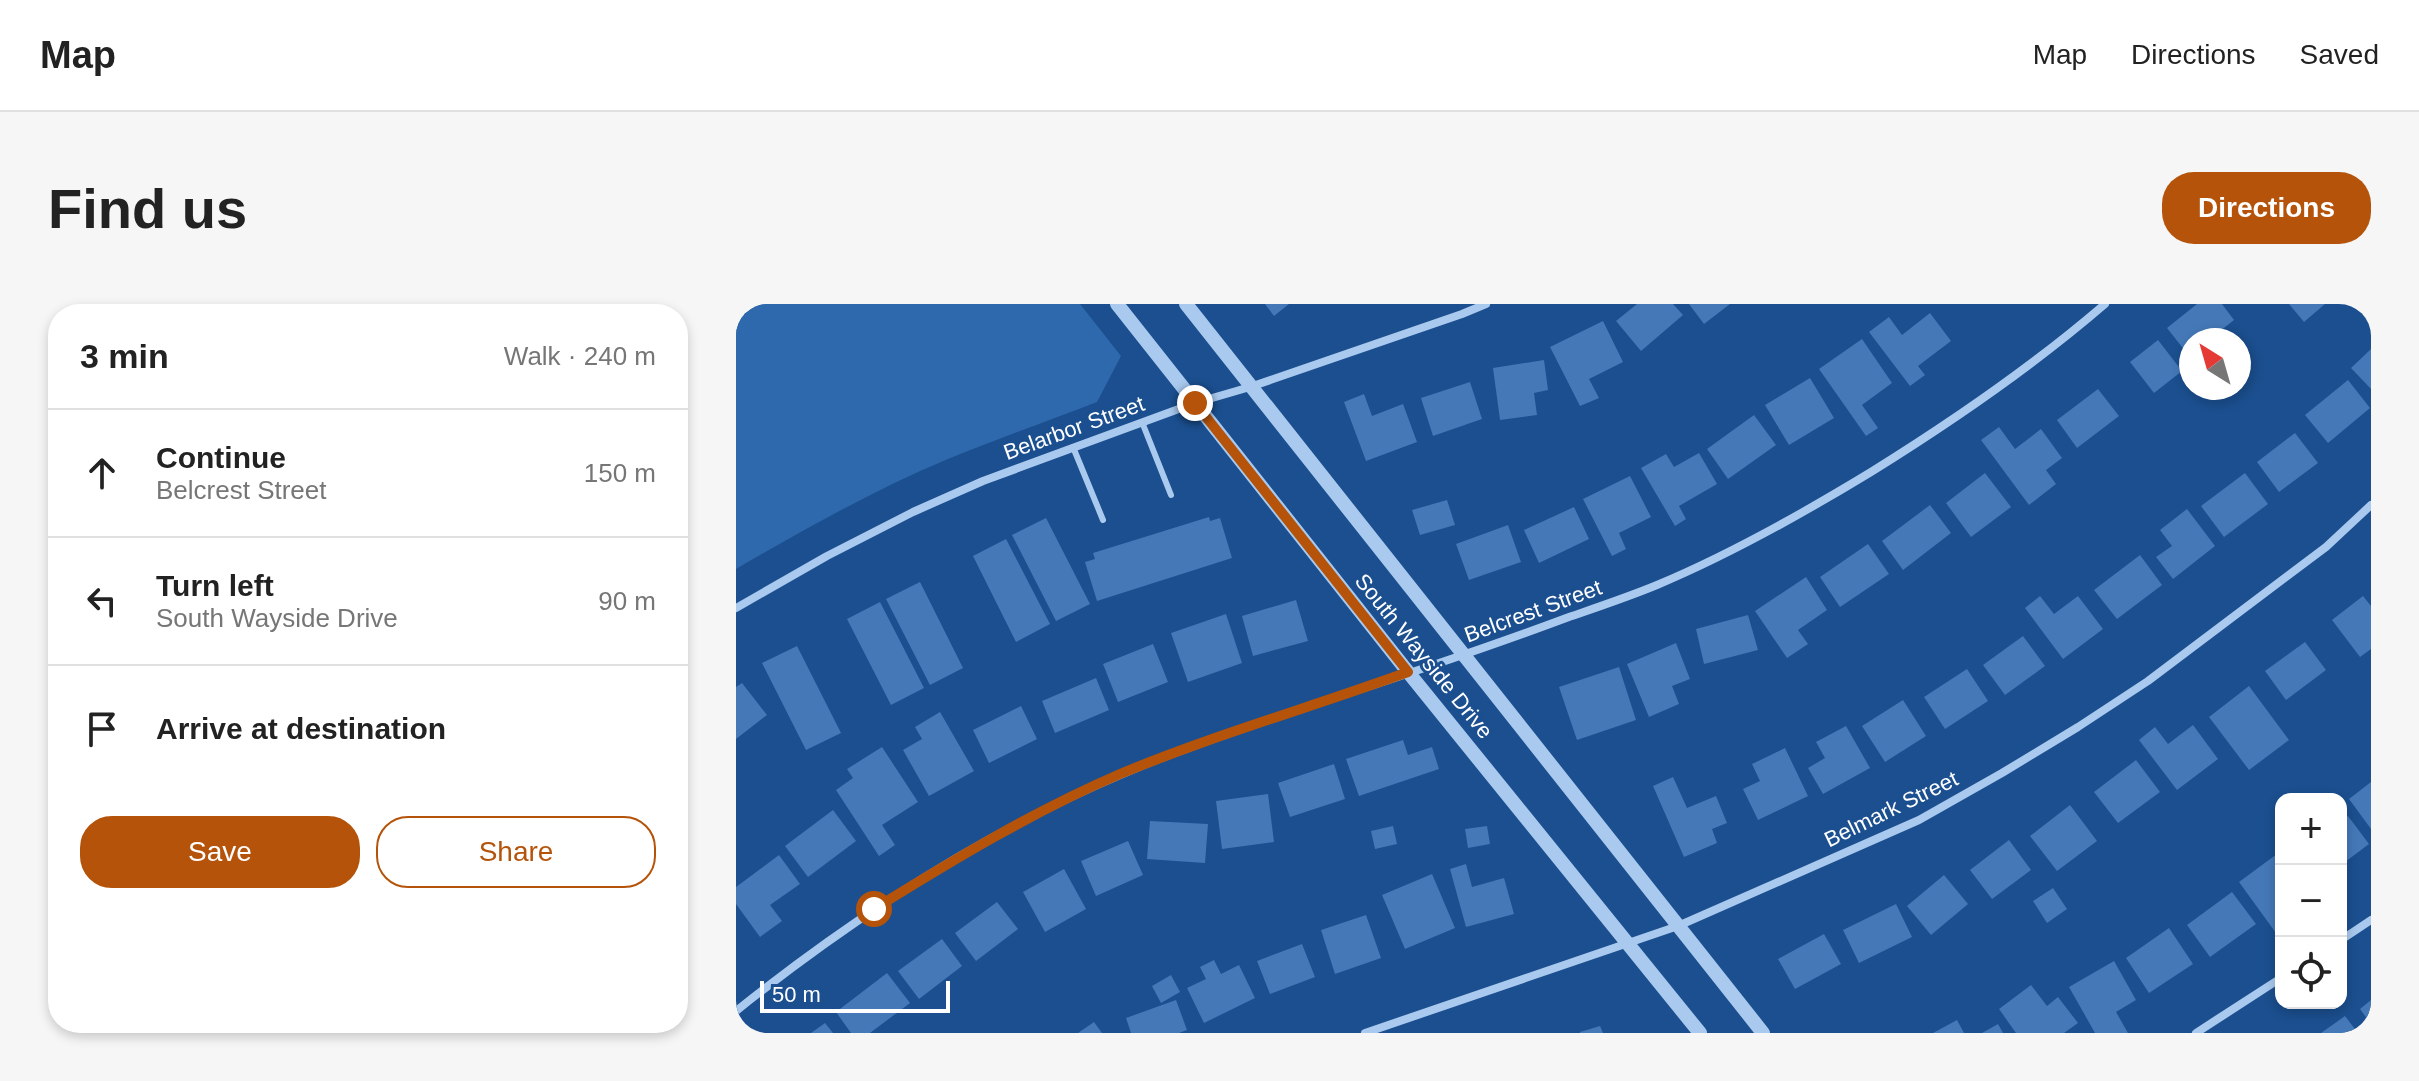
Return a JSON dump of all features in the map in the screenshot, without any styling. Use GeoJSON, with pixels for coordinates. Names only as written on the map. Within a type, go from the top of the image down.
{"type":"FeatureCollection","features":[{"type":"Feature","properties":{"kind":"street","name":"South Wayside Drive"},"geometry":{"type":"LineString","coordinates":[[1117,304],[1408,672],[1700,1033]]}},
{"type":"Feature","properties":{"kind":"street","name":"South Wayside Drive"},"geometry":{"type":"LineString","coordinates":[[1186,304],[1763,1033]]}},
{"type":"Feature","properties":{"kind":"street","name":"Belarbor Street"},"geometry":{"type":"LineString","coordinates":[[736,608],[827,556],[983,481],[1195,403],[1250,387],[1486,304]]}},
{"type":"Feature","properties":{"kind":"street","name":"Belcrest Street"},"geometry":{"type":"LineString","coordinates":[[736,1011],[805,956],[874,909],[1024,821],[1119,775],[1196,745],[1466,655],[1655,586],[1726,554],[1914,446],[2021,373],[2105,304]]}},
{"type":"Feature","properties":{"kind":"street","name":"Belmark Street"},"geometry":{"type":"LineString","coordinates":[[1365,1033],[1678,926],[1919,820],[2040,750],[2148,681],[2326,547],[2371,505]]}},
{"type":"Feature","properties":{"kind":"street"},"geometry":{"type":"LineString","coordinates":[[2346,937],[2371,920]]}},
{"type":"Feature","properties":{"kind":"street"},"geometry":{"type":"LineString","coordinates":[[2196,1033],[2275,982]]}},
{"type":"Feature","properties":{"kind":"lane"},"geometry":{"type":"LineString","coordinates":[[1142,422],[1171,495]]}},
{"type":"Feature","properties":{"kind":"lane"},"geometry":{"type":"LineString","coordinates":[[1073,447],[1103,520]]}},
{"type":"Feature","properties":{"kind":"shaded area"},"geometry":{"type":"Polygon","coordinates":[[[736,304],[1080,304],[1121,356],[1097,402],[920,471],[736,569],[736,304]]]}},
{"type":"Feature","properties":{"kind":"building"},"geometry":{"type":"Polygon","coordinates":[[[1265,304],[1289,304],[1274,316],[1265,304]]]}},
{"type":"Feature","properties":{"kind":"building"},"geometry":{"type":"Polygon","coordinates":[[[1637,304],[1673,304],[1683,315],[1641,351],[1616,321],[1637,304]]]}},
{"type":"Feature","properties":{"kind":"building"},"geometry":{"type":"Polygon","coordinates":[[[1689,304],[1730,304],[1704,324],[1689,304]]]}},
{"type":"Feature","properties":{"kind":"building"},"geometry":{"type":"Polygon","coordinates":[[[2197,304],[2222,304],[2234,320],[2224,328],[2179,328],[2179,343],[2167,328],[2197,304]]]}},
{"type":"Feature","properties":{"kind":"building"},"geometry":{"type":"Polygon","coordinates":[[[2289,304],[2325,304],[2304,322],[2289,304]]]}},
{"type":"Feature","properties":{"kind":"building"},"geometry":{"type":"Polygon","coordinates":[[[1930,313],[1951,341],[1918,366],[1925,375],[1910,386],[1869,332],[1889,317],[1902,335],[1930,313]]]}},
{"type":"Feature","properties":{"kind":"building"},"geometry":{"type":"Polygon","coordinates":[[[1603,321],[1623,362],[1589,379],[1599,398],[1580,406],[1550,347],[1603,321]]]}},
{"type":"Feature","properties":{"kind":"building"},"geometry":{"type":"Polygon","coordinates":[[[1862,339],[1892,383],[1862,405],[1878,428],[1866,436],[1819,369],[1862,339]]]}},
{"type":"Feature","properties":{"kind":"building"},"geometry":{"type":"Polygon","coordinates":[[[2158,340],[2179,367],[2179,373],[2154,393],[2130,362],[2158,340]]]}},
{"type":"Feature","properties":{"kind":"building"},"geometry":{"type":"Polygon","coordinates":[[[2371,349],[2371,389],[2351,368],[2371,349]]]}},
{"type":"Feature","properties":{"kind":"building"},"geometry":{"type":"Polygon","coordinates":[[[1544,360],[1548,390],[1534,393],[1537,415],[1500,420],[1493,368],[1544,360]]]}},
{"type":"Feature","properties":{"kind":"building"},"geometry":{"type":"Polygon","coordinates":[[[1810,378],[1834,418],[1789,445],[1765,405],[1810,378]]]}},
{"type":"Feature","properties":{"kind":"building"},"geometry":{"type":"Polygon","coordinates":[[[2348,380],[2370,408],[2328,443],[2305,415],[2348,380]]]}},
{"type":"Feature","properties":{"kind":"building"},"geometry":{"type":"Polygon","coordinates":[[[1470,382],[1482,419],[1433,436],[1421,398],[1470,382]]]}},
{"type":"Feature","properties":{"kind":"building"},"geometry":{"type":"Polygon","coordinates":[[[2098,389],[2119,416],[2077,448],[2057,420],[2098,389]]]}},
{"type":"Feature","properties":{"kind":"building"},"geometry":{"type":"Polygon","coordinates":[[[1364,394],[1372,416],[1403,404],[1417,442],[1366,461],[1344,402],[1364,394]]]}},
{"type":"Feature","properties":{"kind":"building"},"geometry":{"type":"Polygon","coordinates":[[[1754,415],[1776,445],[1728,479],[1707,449],[1754,415]]]}},
{"type":"Feature","properties":{"kind":"building"},"geometry":{"type":"Polygon","coordinates":[[[1999,427],[2015,449],[2041,429],[2062,458],[2046,470],[2056,484],[2029,505],[1981,440],[1999,427]]]}},
{"type":"Feature","properties":{"kind":"building"},"geometry":{"type":"Polygon","coordinates":[[[2295,433],[2318,463],[2279,492],[2257,462],[2295,433]]]}},
{"type":"Feature","properties":{"kind":"building"},"geometry":{"type":"Polygon","coordinates":[[[1699,453],[1717,484],[1679,506],[1686,519],[1675,526],[1641,468],[1666,454],[1674,467],[1699,453]]]}},
{"type":"Feature","properties":{"kind":"building"},"geometry":{"type":"Polygon","coordinates":[[[1985,473],[2011,507],[1971,537],[1946,503],[1985,473]]]}},
{"type":"Feature","properties":{"kind":"building"},"geometry":{"type":"Polygon","coordinates":[[[2245,473],[2268,504],[2224,537],[2201,506],[2245,473]]]}},
{"type":"Feature","properties":{"kind":"building"},"geometry":{"type":"Polygon","coordinates":[[[1630,476],[1651,517],[1619,533],[1626,549],[1612,556],[1583,499],[1630,476]]]}},
{"type":"Feature","properties":{"kind":"building"},"geometry":{"type":"Polygon","coordinates":[[[1447,500],[1455,525],[1420,535],[1412,510],[1447,500]]]}},
{"type":"Feature","properties":{"kind":"building"},"geometry":{"type":"Polygon","coordinates":[[[1930,505],[1951,533],[1903,570],[1882,541],[1930,505]]]}},
{"type":"Feature","properties":{"kind":"building"},"geometry":{"type":"Polygon","coordinates":[[[1574,507],[1589,539],[1539,563],[1524,530],[1574,507]]]}},
{"type":"Feature","properties":{"kind":"building"},"geometry":{"type":"Polygon","coordinates":[[[2187,509],[2215,546],[2173,579],[2156,557],[2172,546],[2160,530],[2187,509]]]}},
{"type":"Feature","properties":{"kind":"building"},"geometry":{"type":"Polygon","coordinates":[[[1209,517],[1210,521],[1220,518],[1232,558],[1097,601],[1085,562],[1095,559],[1093,553],[1209,517]]]}},
{"type":"Feature","properties":{"kind":"building"},"geometry":{"type":"Polygon","coordinates":[[[1046,518],[1090,604],[1056,621],[1012,535],[1046,518]]]}},
{"type":"Feature","properties":{"kind":"building"},"geometry":{"type":"Polygon","coordinates":[[[1508,525],[1521,562],[1469,580],[1456,544],[1508,525]]]}},
{"type":"Feature","properties":{"kind":"building"},"geometry":{"type":"Polygon","coordinates":[[[1006,539],[1050,624],[1016,642],[973,556],[1006,539]]]}},
{"type":"Feature","properties":{"kind":"building"},"geometry":{"type":"Polygon","coordinates":[[[1868,544],[1889,574],[1840,607],[1820,577],[1868,544]]]}},
{"type":"Feature","properties":{"kind":"building"},"geometry":{"type":"Polygon","coordinates":[[[2140,555],[2162,585],[2117,619],[2094,590],[2140,555]]]}},
{"type":"Feature","properties":{"kind":"building"},"geometry":{"type":"Polygon","coordinates":[[[1806,577],[1827,610],[1798,630],[1808,644],[1787,658],[1755,611],[1806,577]]]}},
{"type":"Feature","properties":{"kind":"building"},"geometry":{"type":"Polygon","coordinates":[[[920,582],[963,668],[930,685],[886,599],[920,582]]]}},
{"type":"Feature","properties":{"kind":"building"},"geometry":{"type":"Polygon","coordinates":[[[2040,596],[2054,614],[2078,596],[2103,629],[2063,659],[2025,608],[2040,596]]]}},
{"type":"Feature","properties":{"kind":"building"},"geometry":{"type":"Polygon","coordinates":[[[2363,596],[2371,606],[2371,649],[2360,657],[2332,620],[2363,596]]]}},
{"type":"Feature","properties":{"kind":"building"},"geometry":{"type":"Polygon","coordinates":[[[1296,600],[1308,641],[1253,656],[1242,616],[1296,600]]]}},
{"type":"Feature","properties":{"kind":"building"},"geometry":{"type":"Polygon","coordinates":[[[880,602],[924,688],[891,705],[847,619],[880,602]]]}},
{"type":"Feature","properties":{"kind":"building"},"geometry":{"type":"Polygon","coordinates":[[[1226,614],[1242,663],[1188,682],[1171,633],[1226,614]]]}},
{"type":"Feature","properties":{"kind":"building"},"geometry":{"type":"Polygon","coordinates":[[[1748,615],[1758,650],[1704,664],[1696,629],[1748,615]]]}},
{"type":"Feature","properties":{"kind":"building"},"geometry":{"type":"Polygon","coordinates":[[[2023,636],[2045,666],[2005,695],[1983,665],[2023,636]]]}},
{"type":"Feature","properties":{"kind":"building"},"geometry":{"type":"Polygon","coordinates":[[[2305,642],[2326,670],[2286,700],[2265,671],[2305,642]]]}},
{"type":"Feature","properties":{"kind":"building"},"geometry":{"type":"Polygon","coordinates":[[[1676,643],[1690,679],[1672,686],[1679,704],[1649,717],[1627,664],[1676,643]]]}},
{"type":"Feature","properties":{"kind":"building"},"geometry":{"type":"Polygon","coordinates":[[[1153,644],[1168,682],[1118,702],[1103,664],[1153,644]]]}},
{"type":"Feature","properties":{"kind":"building"},"geometry":{"type":"Polygon","coordinates":[[[797,646],[841,733],[806,750],[762,663],[797,646]]]}},
{"type":"Feature","properties":{"kind":"building"},"geometry":{"type":"Polygon","coordinates":[[[1619,667],[1636,720],[1577,740],[1559,687],[1619,667]]]}},
{"type":"Feature","properties":{"kind":"building"},"geometry":{"type":"Polygon","coordinates":[[[1967,669],[1988,701],[1945,729],[1924,697],[1967,669]]]}},
{"type":"Feature","properties":{"kind":"building"},"geometry":{"type":"Polygon","coordinates":[[[1096,678],[1109,710],[1055,733],[1042,701],[1096,678]]]}},
{"type":"Feature","properties":{"kind":"building"},"geometry":{"type":"Polygon","coordinates":[[[742,683],[767,715],[736,739],[736,687],[742,683]]]}},
{"type":"Feature","properties":{"kind":"building"},"geometry":{"type":"Polygon","coordinates":[[[2249,686],[2289,740],[2249,770],[2209,717],[2249,686]]]}},
{"type":"Feature","properties":{"kind":"building"},"geometry":{"type":"Polygon","coordinates":[[[1903,700],[1926,736],[1885,762],[1862,726],[1903,700]]]}},
{"type":"Feature","properties":{"kind":"building"},"geometry":{"type":"Polygon","coordinates":[[[1021,706],[1037,739],[989,763],[973,730],[1021,706]]]}},
{"type":"Feature","properties":{"kind":"building"},"geometry":{"type":"Polygon","coordinates":[[[940,712],[974,771],[929,796],[903,750],[922,739],[915,727],[940,712]]]}},
{"type":"Feature","properties":{"kind":"building"},"geometry":{"type":"Polygon","coordinates":[[[2193,725],[2218,759],[2177,790],[2139,740],[2155,727],[2168,744],[2193,725]]]}},
{"type":"Feature","properties":{"kind":"building"},"geometry":{"type":"Polygon","coordinates":[[[1846,726],[1870,768],[1823,794],[1808,768],[1825,758],[1816,742],[1846,726]]]}},
{"type":"Feature","properties":{"kind":"building"},"geometry":{"type":"Polygon","coordinates":[[[1403,740],[1408,755],[1432,747],[1439,769],[1359,796],[1346,759],[1403,740]]]}},
{"type":"Feature","properties":{"kind":"building"},"geometry":{"type":"Polygon","coordinates":[[[882,747],[918,802],[882,825],[895,845],[879,856],[836,790],[853,778],[847,769],[882,747]]]}},
{"type":"Feature","properties":{"kind":"building"},"geometry":{"type":"Polygon","coordinates":[[[1785,748],[1808,796],[1758,820],[1743,789],[1760,781],[1752,764],[1785,748]]]}},
{"type":"Feature","properties":{"kind":"building"},"geometry":{"type":"Polygon","coordinates":[[[2136,760],[2160,792],[2118,823],[2094,792],[2136,760]]]}},
{"type":"Feature","properties":{"kind":"building"},"geometry":{"type":"Polygon","coordinates":[[[1334,764],[1345,799],[1290,817],[1278,783],[1334,764]]]}},
{"type":"Feature","properties":{"kind":"building"},"geometry":{"type":"Polygon","coordinates":[[[1673,777],[1687,808],[1716,796],[1727,823],[1712,829],[1717,843],[1684,857],[1653,786],[1673,777]]]}},
{"type":"Feature","properties":{"kind":"building"},"geometry":{"type":"Polygon","coordinates":[[[2371,782],[2371,829],[2349,799],[2371,782]]]}},
{"type":"Feature","properties":{"kind":"building"},"geometry":{"type":"Polygon","coordinates":[[[1268,794],[1274,842],[1222,849],[1216,801],[1268,794]]]}},
{"type":"Feature","properties":{"kind":"building"},"geometry":{"type":"Polygon","coordinates":[[[2070,805],[2097,841],[2057,871],[2030,836],[2070,805]]]}},
{"type":"Feature","properties":{"kind":"building"},"geometry":{"type":"Polygon","coordinates":[[[833,810],[856,841],[808,877],[785,846],[833,810]]]}},
{"type":"Feature","properties":{"kind":"building"},"geometry":{"type":"Polygon","coordinates":[[[2347,817],[2369,844],[2347,860],[2347,817]]]}},
{"type":"Feature","properties":{"kind":"building"},"geometry":{"type":"Polygon","coordinates":[[[1150,821],[1208,824],[1205,863],[1147,859],[1150,821]]]}},
{"type":"Feature","properties":{"kind":"building"},"geometry":{"type":"Polygon","coordinates":[[[1393,826],[1397,844],[1375,849],[1371,831],[1393,826]]]}},
{"type":"Feature","properties":{"kind":"building"},"geometry":{"type":"Polygon","coordinates":[[[1487,826],[1490,844],[1468,848],[1465,829],[1487,826]]]}},
{"type":"Feature","properties":{"kind":"building"},"geometry":{"type":"Polygon","coordinates":[[[2009,840],[2031,870],[1992,899],[1970,870],[2009,840]]]}},
{"type":"Feature","properties":{"kind":"building"},"geometry":{"type":"Polygon","coordinates":[[[1128,841],[1143,875],[1096,896],[1081,861],[1128,841]]]}},
{"type":"Feature","properties":{"kind":"building"},"geometry":{"type":"Polygon","coordinates":[[[779,855],[800,884],[770,905],[782,921],[760,937],[736,904],[736,887],[779,855]]]}},
{"type":"Feature","properties":{"kind":"building"},"geometry":{"type":"Polygon","coordinates":[[[2275,855],[2275,932],[2239,882],[2275,855]]]}},
{"type":"Feature","properties":{"kind":"building"},"geometry":{"type":"Polygon","coordinates":[[[1466,864],[1472,887],[1504,878],[1514,914],[1466,927],[1450,869],[1466,864]]]}},
{"type":"Feature","properties":{"kind":"building"},"geometry":{"type":"Polygon","coordinates":[[[1064,869],[1086,909],[1045,932],[1023,892],[1064,869]]]}},
{"type":"Feature","properties":{"kind":"building"},"geometry":{"type":"Polygon","coordinates":[[[1432,874],[1455,928],[1405,949],[1382,895],[1432,874]]]}},
{"type":"Feature","properties":{"kind":"building"},"geometry":{"type":"Polygon","coordinates":[[[1944,875],[1968,904],[1931,935],[1907,906],[1944,875]]]}},
{"type":"Feature","properties":{"kind":"building"},"geometry":{"type":"Polygon","coordinates":[[[2053,888],[2067,909],[2047,923],[2033,901],[2053,888]]]}},
{"type":"Feature","properties":{"kind":"building"},"geometry":{"type":"Polygon","coordinates":[[[2232,892],[2256,924],[2210,957],[2187,925],[2232,892]]]}},
{"type":"Feature","properties":{"kind":"building"},"geometry":{"type":"Polygon","coordinates":[[[997,902],[1018,929],[976,961],[955,933],[997,902]]]}},
{"type":"Feature","properties":{"kind":"building"},"geometry":{"type":"Polygon","coordinates":[[[1896,904],[1912,937],[1859,963],[1843,930],[1896,904]]]}},
{"type":"Feature","properties":{"kind":"building"},"geometry":{"type":"Polygon","coordinates":[[[1366,915],[1381,958],[1335,974],[1321,930],[1366,915]]]}},
{"type":"Feature","properties":{"kind":"building"},"geometry":{"type":"Polygon","coordinates":[[[2169,928],[2193,964],[2149,993],[2126,958],[2169,928]]]}},
{"type":"Feature","properties":{"kind":"building"},"geometry":{"type":"Polygon","coordinates":[[[1824,934],[1841,964],[1795,989],[1778,959],[1824,934]]]}},
{"type":"Feature","properties":{"kind":"building"},"geometry":{"type":"Polygon","coordinates":[[[942,939],[962,966],[919,999],[898,971],[942,939]]]}},
{"type":"Feature","properties":{"kind":"building"},"geometry":{"type":"Polygon","coordinates":[[[1302,944],[1315,977],[1270,994],[1257,961],[1302,944]]]}},
{"type":"Feature","properties":{"kind":"building"},"geometry":{"type":"Polygon","coordinates":[[[1214,960],[1221,974],[1239,965],[1255,998],[1204,1023],[1187,988],[1206,979],[1200,967],[1214,960]]]}},
{"type":"Feature","properties":{"kind":"building"},"geometry":{"type":"Polygon","coordinates":[[[2114,961],[2136,1000],[2116,1012],[2128,1033],[2095,1033],[2069,987],[2114,961]]]}},
{"type":"Feature","properties":{"kind":"building"},"geometry":{"type":"Polygon","coordinates":[[[887,973],[910,1003],[870,1033],[851,1033],[836,1012],[887,973]]]}},
{"type":"Feature","properties":{"kind":"building"},"geometry":{"type":"Polygon","coordinates":[[[1171,975],[1180,992],[1161,1003],[1152,986],[1171,975]]]}},
{"type":"Feature","properties":{"kind":"building"},"geometry":{"type":"Polygon","coordinates":[[[2031,985],[2047,1006],[2058,997],[2078,1023],[2064,1033],[2016,1033],[1999,1009],[2031,985]]]}},
{"type":"Feature","properties":{"kind":"building"},"geometry":{"type":"Polygon","coordinates":[[[1176,1000],[1187,1030],[1179,1033],[1131,1033],[1126,1018],[1176,1000]]]}},
{"type":"Feature","properties":{"kind":"building"},"geometry":{"type":"Polygon","coordinates":[[[2371,1000],[2371,1024],[2360,1009],[2371,1000]]]}},
{"type":"Feature","properties":{"kind":"building"},"geometry":{"type":"Polygon","coordinates":[[[2345,1016],[2358,1033],[2321,1033],[2345,1016]]]}},
{"type":"Feature","properties":{"kind":"building"},"geometry":{"type":"Polygon","coordinates":[[[1957,1020],[1964,1033],[1933,1033],[1957,1020]]]}},
{"type":"Feature","properties":{"kind":"building"},"geometry":{"type":"Polygon","coordinates":[[[1094,1022],[1102,1033],[1078,1033],[1094,1022]]]}},
{"type":"Feature","properties":{"kind":"building"},"geometry":{"type":"Polygon","coordinates":[[[825,1023],[833,1033],[811,1033],[825,1023]]]}},
{"type":"Feature","properties":{"kind":"building"},"geometry":{"type":"Polygon","coordinates":[[[1998,1024],[2003,1033],[1982,1033],[1998,1024]]]}},
{"type":"Feature","properties":{"kind":"building"},"geometry":{"type":"Polygon","coordinates":[[[1600,1026],[1603,1033],[1580,1033],[1580,1032],[1600,1026]]]}},
{"type":"Feature","properties":{"kind":"route"},"geometry":{"type":"LineString","coordinates":[[874,909],[1024,821],[1119,775],[1209,740],[1408,672],[1195,403]]}}]}
